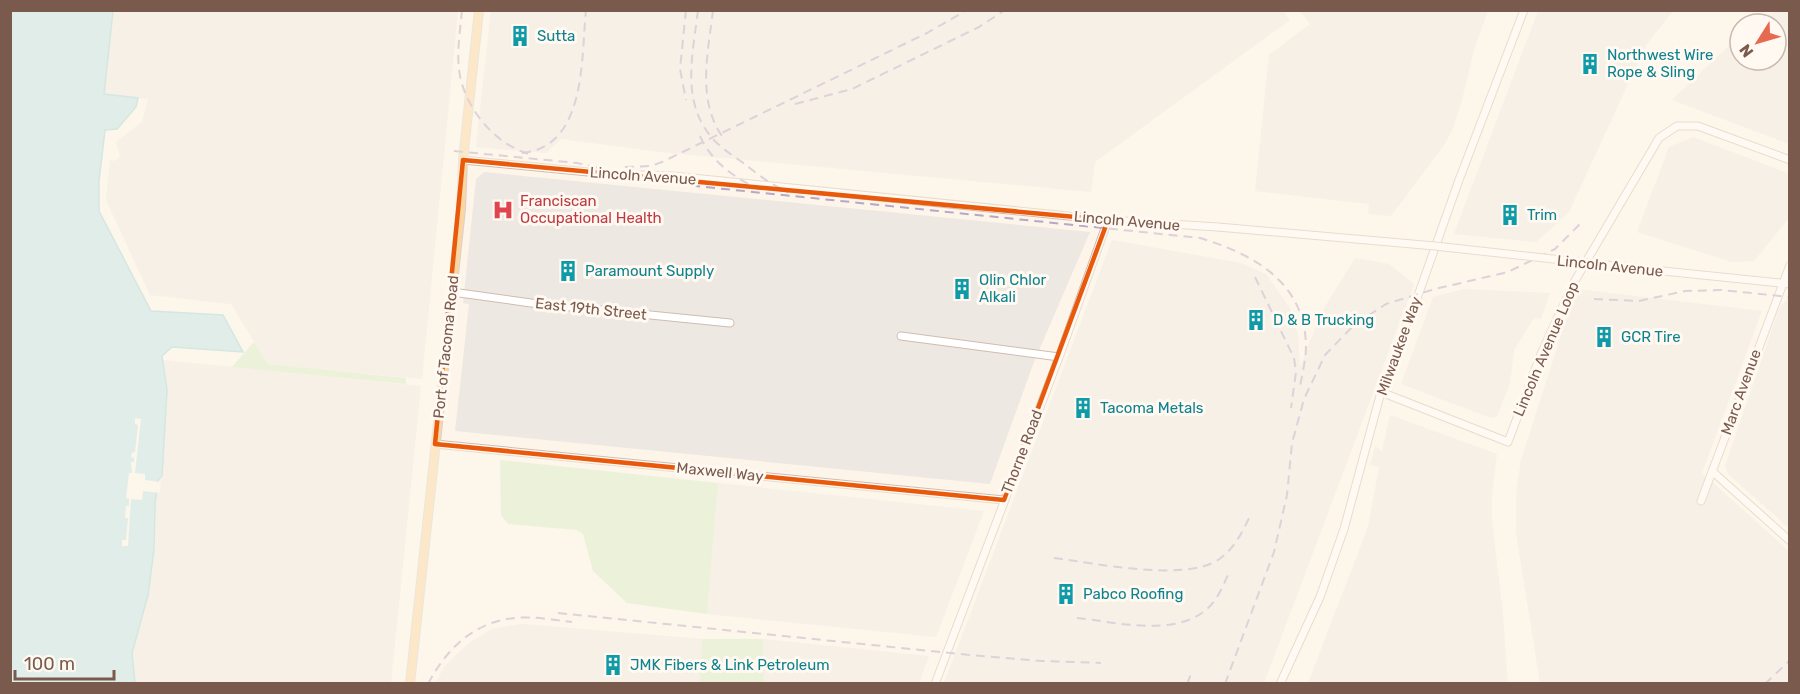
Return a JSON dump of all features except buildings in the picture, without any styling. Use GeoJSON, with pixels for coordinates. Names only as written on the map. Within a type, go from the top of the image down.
{"type":"FeatureCollection","features":[{"type":"Feature","properties":{"kind":"main road","name":"Port of Tacoma Road"},"geometry":{"type":"LineString","coordinates":[[410,684],[461,209],[463,160],[479,10]]}},
{"type":"Feature","properties":{"kind":"street","name":"Milwaukee Way"},"geometry":{"type":"LineString","coordinates":[[1280,684],[1320,597],[1344,529],[1381,392],[1524,10]]}},
{"type":"Feature","properties":{"kind":"street","name":"Lincoln Avenue Loop"},"geometry":{"type":"LineString","coordinates":[[1381,392],[1508,442],[1541,354],[1573,284],[1659,138],[1677,126],[1698,126],[1790,160]]}},
{"type":"Feature","properties":{"kind":"street","name":"Lincoln Avenue"},"geometry":{"type":"LineString","coordinates":[[463,160],[609,174],[673,176],[1108,220],[1435,246],[1785,284]]}},
{"type":"Feature","properties":{"kind":"street","name":"Thorne Road"},"geometry":{"type":"LineString","coordinates":[[935,684],[1059,357],[1108,220]]}},
{"type":"Feature","properties":{"kind":"street"},"geometry":{"type":"LineString","coordinates":[[1785,284],[1790,265]]}},
{"type":"Feature","properties":{"kind":"street","name":"Marc Avenue"},"geometry":{"type":"LineString","coordinates":[[1701,501],[1785,284]]}},
{"type":"Feature","properties":{"kind":"street","name":"East 19th Street"},"geometry":{"type":"LineString","coordinates":[[452,292],[531,303],[730,323]]}},
{"type":"Feature","properties":{"kind":"street"},"geometry":{"type":"LineString","coordinates":[[901,336],[1059,357]]}},
{"type":"Feature","properties":{"kind":"street","name":"Maxwell Way"},"geometry":{"type":"LineString","coordinates":[[435,444],[1004,500]]}},
{"type":"Feature","properties":{"kind":"street"},"geometry":{"type":"LineString","coordinates":[[1712,471],[1790,541]]}},
{"type":"Feature","properties":{"kind":"highlighted area"},"geometry":{"type":"Polygon","coordinates":[[[463,160],[1108,220],[1004,500],[435,444],[463,160]]]}},
{"type":"Feature","properties":{"kind":"shaded area"},"geometry":{"type":"Polygon","coordinates":[[[113,11],[458,11],[422,379],[268,364],[231,304],[150,295],[106,200],[110,160],[114,161],[120,157],[116,142],[142,122],[148,99],[104,95],[113,11]]]}},
{"type":"Feature","properties":{"kind":"shaded area"},"geometry":{"type":"Polygon","coordinates":[[[491,11],[1283,11],[1290,20],[1095,162],[1091,192],[660,152],[561,139],[546,153],[476,147],[491,11]]]}},
{"type":"Feature","properties":{"kind":"shaded area"},"geometry":{"type":"Polygon","coordinates":[[[1300,11],[1488,11],[1475,46],[1452,131],[1391,216],[1368,214],[1369,204],[1255,191],[1269,55],[1310,24],[1300,11]]]}},
{"type":"Feature","properties":{"kind":"shaded area"},"geometry":{"type":"Polygon","coordinates":[[[1538,11],[1673,11],[1646,45],[1569,212],[1536,242],[1454,234],[1538,11]]]}},
{"type":"Feature","properties":{"kind":"shaded area"},"geometry":{"type":"Polygon","coordinates":[[[1789,11],[1789,144],[1672,100],[1728,46],[1728,72],[1788,72],[1788,12],[1774,12],[1789,11]]]}},
{"type":"Feature","properties":{"kind":"shaded area"},"geometry":{"type":"Polygon","coordinates":[[[1693,137],[1787,173],[1789,176],[1789,218],[1754,261],[1732,262],[1637,232],[1669,147],[1693,137]]]}},
{"type":"Feature","properties":{"kind":"shaded area"},"geometry":{"type":"Polygon","coordinates":[[[484,172],[1090,232],[1034,362],[990,484],[455,431],[469,304],[463,303],[476,179],[484,172]]]}},
{"type":"Feature","properties":{"kind":"shaded area"},"geometry":{"type":"Polygon","coordinates":[[[1112,240],[1241,263],[1266,274],[1290,308],[1298,334],[1300,367],[1321,313],[1355,258],[1389,264],[1414,284],[1264,683],[944,683],[1112,240]]]}},
{"type":"Feature","properties":{"kind":"shaded area"},"geometry":{"type":"Polygon","coordinates":[[[1464,289],[1550,293],[1541,319],[1534,318],[1514,350],[1510,384],[1497,416],[1491,418],[1401,384],[1433,297],[1464,289]]]}},
{"type":"Feature","properties":{"kind":"shaded area"},"geometry":{"type":"Polygon","coordinates":[[[1576,289],[1762,311],[1702,473],[1789,551],[1789,683],[1540,683],[1516,533],[1516,493],[1521,460],[1576,289]]]}},
{"type":"Feature","properties":{"kind":"shaded area"},"geometry":{"type":"Polygon","coordinates":[[[1789,296],[1789,528],[1728,474],[1725,466],[1779,309],[1789,296]]]}},
{"type":"Feature","properties":{"kind":"shaded area"},"geometry":{"type":"Polygon","coordinates":[[[163,360],[421,386],[391,683],[135,683],[132,653],[148,595],[154,549],[155,505],[158,480],[162,476],[167,390],[163,360]]]}},
{"type":"Feature","properties":{"kind":"shaded area"},"geometry":{"type":"Polygon","coordinates":[[[1390,415],[1497,454],[1492,494],[1492,520],[1508,683],[1308,683],[1368,527],[1379,467],[1370,465],[1375,446],[1382,451],[1390,415]]]}},
{"type":"Feature","properties":{"kind":"shaded area"},"geometry":{"type":"Polygon","coordinates":[[[718,483],[984,511],[936,637],[707,614],[718,483]]]}},
{"type":"Feature","properties":{"kind":"shaded area"},"geometry":{"type":"Polygon","coordinates":[[[522,624],[702,639],[699,683],[435,684],[444,667],[469,643],[492,629],[522,624]]]}},
{"type":"Feature","properties":{"kind":"shaded area"},"geometry":{"type":"Polygon","coordinates":[[[763,639],[929,656],[919,683],[764,683],[763,639]]]}},
{"type":"Feature","properties":{"kind":"green space"},"geometry":{"type":"Polygon","coordinates":[[[254,342],[268,364],[406,378],[406,384],[232,367],[254,342]]]}},
{"type":"Feature","properties":{"kind":"green space"},"geometry":{"type":"Polygon","coordinates":[[[500,460],[718,483],[707,614],[627,603],[593,571],[583,534],[577,530],[508,524],[501,515],[500,460]]]}},
{"type":"Feature","properties":{"kind":"green space"},"geometry":{"type":"Polygon","coordinates":[[[702,639],[763,639],[764,683],[699,683],[702,639]]]}},
{"type":"Feature","properties":{"kind":"water"},"geometry":{"type":"Polygon","coordinates":[[[10,11],[113,11],[104,94],[138,98],[136,107],[117,129],[105,130],[99,181],[99,211],[151,311],[223,315],[243,352],[172,347],[162,356],[167,390],[162,476],[158,480],[155,505],[154,549],[148,595],[132,653],[135,683],[11,683],[10,11]]]}},
{"type":"Feature","properties":{"kind":"pier"},"geometry":{"type":"Polygon","coordinates":[[[135,418],[141,419],[135,473],[145,474],[145,480],[161,482],[160,493],[143,491],[142,500],[131,499],[128,546],[122,546],[122,540],[126,540],[128,518],[125,518],[129,499],[126,498],[129,473],[132,473],[131,462],[134,462],[134,458],[131,457],[135,452],[138,425],[135,424],[135,418]]]}},
{"type":"Feature","properties":{"kind":"railway"},"geometry":{"type":"LineString","coordinates":[[462,10],[458,60],[460,76],[469,101],[484,124],[494,134],[529,154]]}},
{"type":"Feature","properties":{"kind":"railway"},"geometry":{"type":"LineString","coordinates":[[522,153],[543,147],[559,135],[569,118],[581,74],[586,10]]}},
{"type":"Feature","properties":{"kind":"railway"},"geometry":{"type":"LineString","coordinates":[[686,10],[680,69],[686,100]]}},
{"type":"Feature","properties":{"kind":"railway"},"geometry":{"type":"LineString","coordinates":[[698,10],[691,77],[692,94],[703,125],[723,148],[764,178],[788,192]]}},
{"type":"Feature","properties":{"kind":"railway"},"geometry":{"type":"LineString","coordinates":[[713,10],[707,60],[707,93],[715,124],[724,139]]}},
{"type":"Feature","properties":{"kind":"railway"},"geometry":{"type":"LineString","coordinates":[[625,167],[651,166],[662,162],[927,33],[967,10]]}},
{"type":"Feature","properties":{"kind":"railway"},"geometry":{"type":"LineString","coordinates":[[795,104],[852,89],[979,27],[1005,10]]}},
{"type":"Feature","properties":{"kind":"railway"},"geometry":{"type":"LineString","coordinates":[[700,136],[710,153],[724,168],[759,189]]}},
{"type":"Feature","properties":{"kind":"railway"},"geometry":{"type":"LineString","coordinates":[[454,151],[577,163],[676,184],[1200,238],[1257,262],[1286,288],[1296,304],[1303,324],[1306,351],[1300,387]]}},
{"type":"Feature","properties":{"kind":"railway"},"geometry":{"type":"LineString","coordinates":[[1225,684],[1274,552],[1287,495],[1292,443],[1304,399],[1325,355],[1354,325],[1386,304],[1435,289],[1508,272],[1555,249],[1581,223]]}},
{"type":"Feature","properties":{"kind":"railway"},"geometry":{"type":"LineString","coordinates":[[1255,277],[1294,358],[1296,372],[1291,408]]}},
{"type":"Feature","properties":{"kind":"railway"},"geometry":{"type":"LineString","coordinates":[[1594,299],[1639,301],[1685,291],[1721,290],[1790,297]]}},
{"type":"Feature","properties":{"kind":"railway"},"geometry":{"type":"LineString","coordinates":[[1054,558],[1139,569],[1184,570],[1203,566],[1218,560],[1229,551],[1250,516]]}},
{"type":"Feature","properties":{"kind":"railway"},"geometry":{"type":"LineString","coordinates":[[1077,618],[1145,626],[1180,623],[1195,617],[1212,604],[1229,573]]}},
{"type":"Feature","properties":{"kind":"railway"},"geometry":{"type":"LineString","coordinates":[[558,613],[970,655],[1101,663]]}},
{"type":"Feature","properties":{"kind":"railway"},"geometry":{"type":"LineString","coordinates":[[428,684],[453,648],[474,631],[487,625],[515,618],[543,618],[572,622]]}},
{"type":"Feature","properties":{"kind":"railway"},"geometry":{"type":"LineString","coordinates":[[1765,684],[1790,660]]}},
{"type":"Feature","properties":{"kind":"railway"},"geometry":{"type":"LineString","coordinates":[[1187,684],[1191,674]]}},
{"type":"Feature","properties":{"kind":"place","name":"Sutta"},"geometry":{"type":"Point","coordinates":[520,36]}},
{"type":"Feature","properties":{"kind":"place","name":"Northwest Wire Rope & Sling"},"geometry":{"type":"Point","coordinates":[1590,64]}},
{"type":"Feature","properties":{"kind":"place","name":"Franciscan Occupational Health"},"geometry":{"type":"Point","coordinates":[503,210]}},
{"type":"Feature","properties":{"kind":"place","name":"Trim"},"geometry":{"type":"Point","coordinates":[1510,215]}},
{"type":"Feature","properties":{"kind":"place","name":"Paramount Supply"},"geometry":{"type":"Point","coordinates":[568,271]}},
{"type":"Feature","properties":{"kind":"place","name":"Olin Chlor Alkali"},"geometry":{"type":"Point","coordinates":[962,289]}},
{"type":"Feature","properties":{"kind":"place","name":"D & B Trucking"},"geometry":{"type":"Point","coordinates":[1256,320]}},
{"type":"Feature","properties":{"kind":"place","name":"GCR Tire"},"geometry":{"type":"Point","coordinates":[1604,337]}},
{"type":"Feature","properties":{"kind":"place","name":"Tacoma Metals"},"geometry":{"type":"Point","coordinates":[1083,408]}},
{"type":"Feature","properties":{"kind":"place","name":"Pabco Roofing"},"geometry":{"type":"Point","coordinates":[1066,594]}},
{"type":"Feature","properties":{"kind":"place","name":"JMK Fibers & Link Petroleum"},"geometry":{"type":"Point","coordinates":[613,665]}}]}
